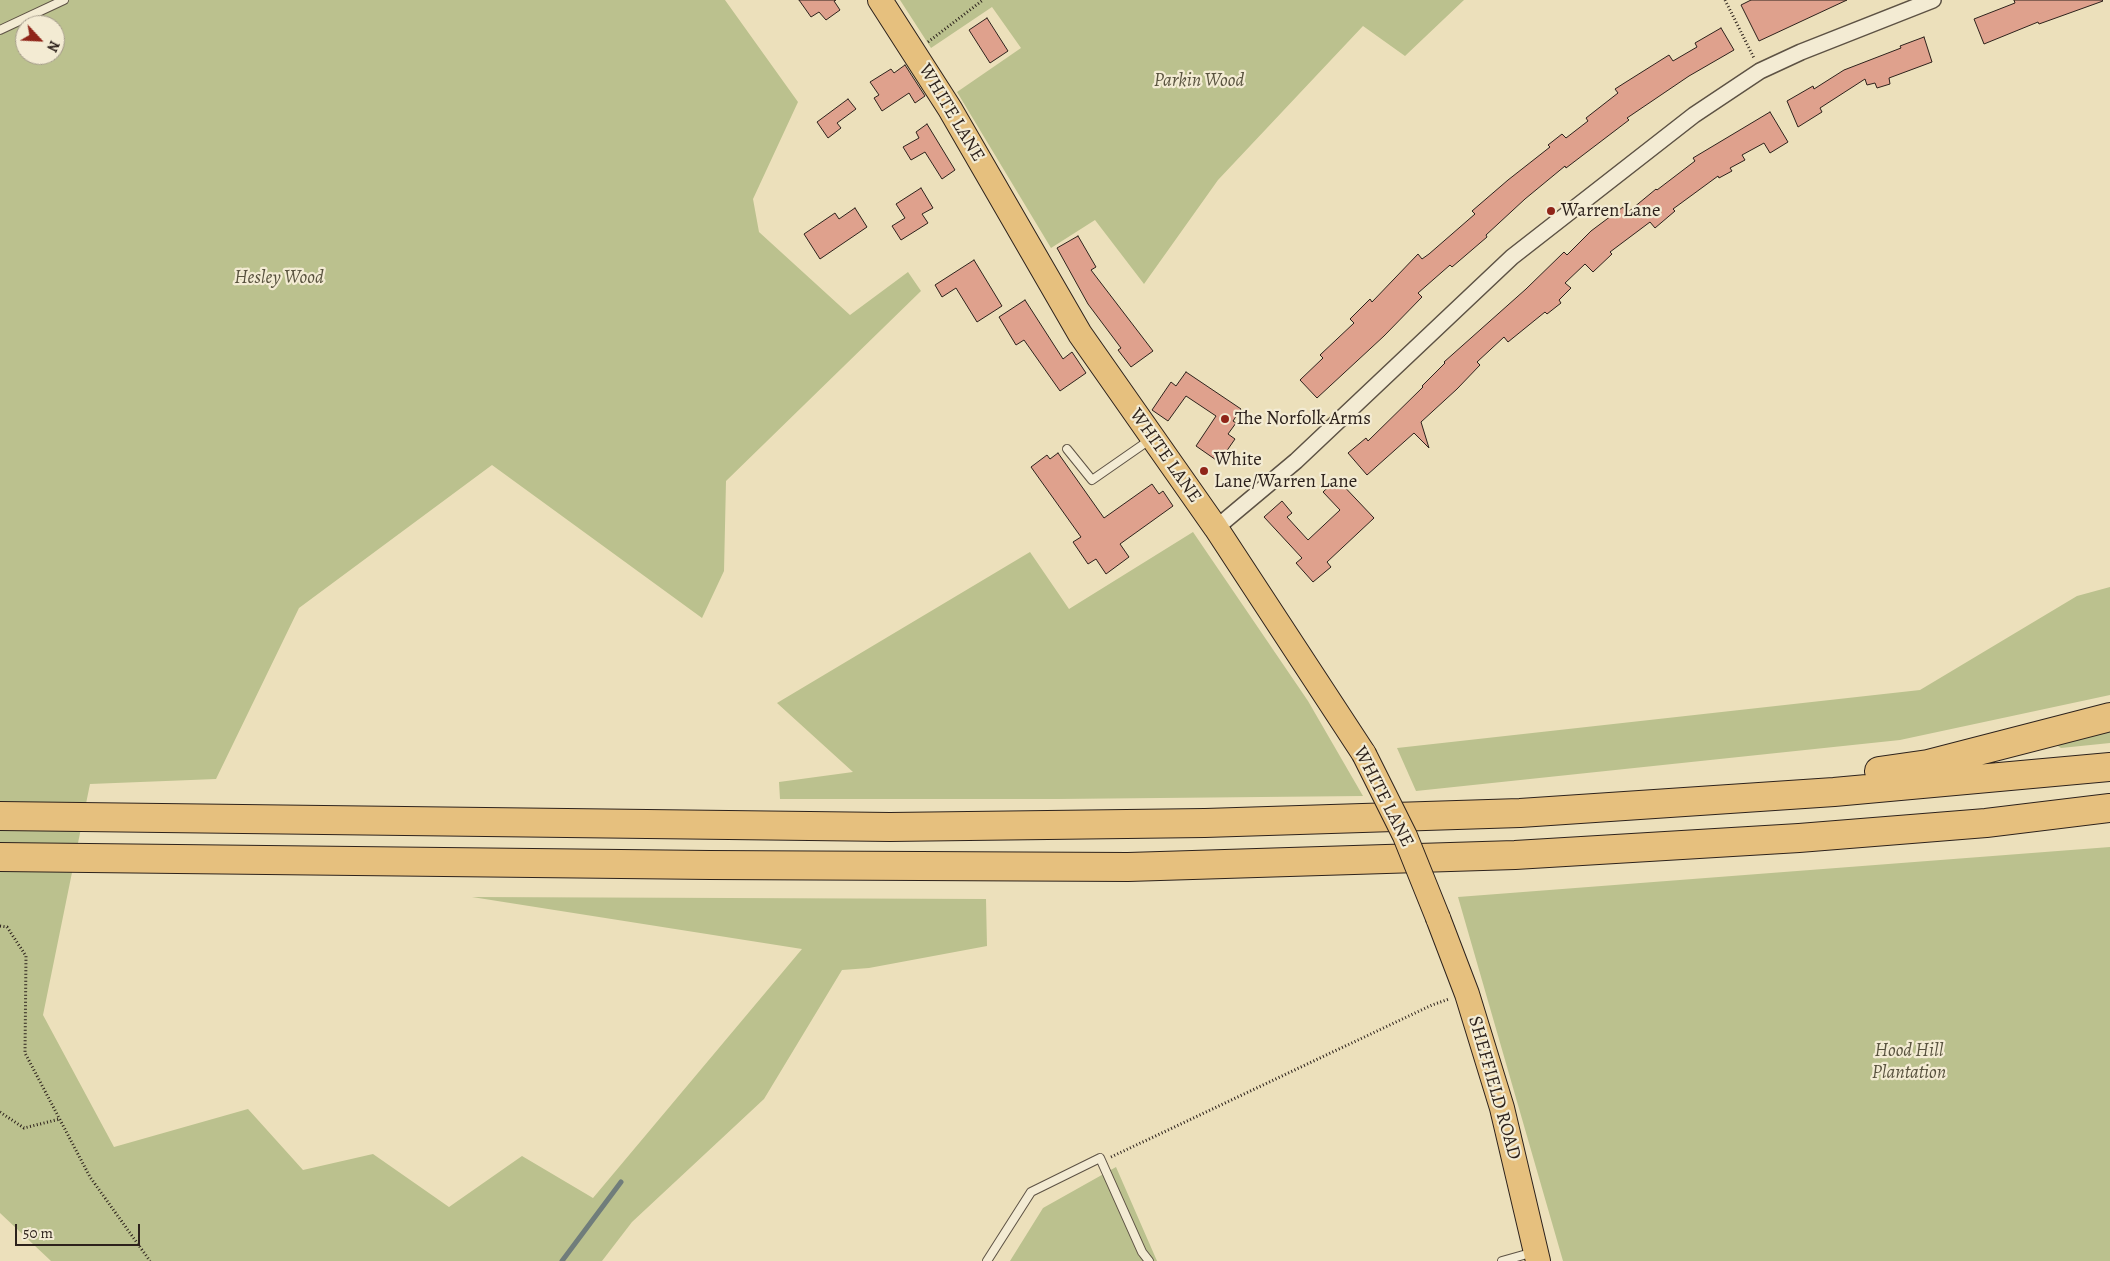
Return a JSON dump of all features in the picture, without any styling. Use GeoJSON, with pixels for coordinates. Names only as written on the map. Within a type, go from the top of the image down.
{"type":"FeatureCollection","features":[{"type":"Feature","properties":{"kind":"highway"},"geometry":{"type":"LineString","coordinates":[[1630,805],[1928,764],[2110,717]]}},
{"type":"Feature","properties":{"kind":"highway"},"geometry":{"type":"LineString","coordinates":[[0,816],[900,826],[1205,824],[1520,813],[1834,792],[2110,767]]}},
{"type":"Feature","properties":{"kind":"highway"},"geometry":{"type":"LineString","coordinates":[[0,857],[710,865],[1128,867],[1525,855],[1799,838],[1986,823],[2110,808]]}},
{"type":"Feature","properties":{"kind":"highway"},"geometry":{"type":"LineString","coordinates":[[1986,823],[2110,820]]}},
{"type":"Feature","properties":{"kind":"main road","name":"WHITE LANE"},"geometry":{"type":"LineString","coordinates":[[880,0],[950,108],[1080,334],[1216,528],[1364,754],[1405,836],[1438,918]]}},
{"type":"Feature","properties":{"kind":"main road","name":"SHEFFIELD ROAD"},"geometry":{"type":"LineString","coordinates":[[1438,918],[1467,994],[1502,1108],[1537,1256]]}},
{"type":"Feature","properties":{"kind":"street"},"geometry":{"type":"LineString","coordinates":[[1216,528],[1303,454],[1512,257],[1694,115],[1760,71],[1801,52],[1933,0]]}},
{"type":"Feature","properties":{"kind":"lane"},"geometry":{"type":"LineString","coordinates":[[0,30],[64,0]]}},
{"type":"Feature","properties":{"kind":"lane"},"geometry":{"type":"LineString","coordinates":[[1067,449],[1092,480],[1153,438]]}},
{"type":"Feature","properties":{"kind":"lane"},"geometry":{"type":"LineString","coordinates":[[987,1261],[1031,1192],[1100,1158],[1142,1252],[1150,1261]]}},
{"type":"Feature","properties":{"kind":"lane"},"geometry":{"type":"LineString","coordinates":[[1502,1261],[1537,1256]]}},
{"type":"Feature","properties":{"kind":"path"},"geometry":{"type":"LineString","coordinates":[[914,54],[983,0]]}},
{"type":"Feature","properties":{"kind":"path"},"geometry":{"type":"LineString","coordinates":[[1725,0],[1760,71]]}},
{"type":"Feature","properties":{"kind":"path"},"geometry":{"type":"LineString","coordinates":[[0,926],[7,927],[26,956],[25,1053],[90,1176],[150,1261]]}},
{"type":"Feature","properties":{"kind":"path"},"geometry":{"type":"LineString","coordinates":[[1100,1158],[1112,1157],[1432,1005],[1467,994]]}},
{"type":"Feature","properties":{"kind":"path"},"geometry":{"type":"LineString","coordinates":[[0,1112],[24,1128],[60,1119]]}},
{"type":"Feature","properties":{"kind":"green space","name":"Hesley Wood"},"geometry":{"type":"Polygon","coordinates":[[[0,0],[725,0],[798,102],[753,199],[759,232],[850,315],[908,272],[921,291],[726,481],[724,571],[702,618],[492,465],[299,608],[216,779],[90,784],[43,1015],[114,1147],[248,1109],[303,1170],[373,1154],[449,1207],[522,1156],[593,1198],[802,949],[472,897],[986,899],[987,946],[869,968],[842,970],[764,1099],[632,1222],[602,1261],[51,1261],[0,1213],[0,0]]]}},
{"type":"Feature","properties":{"kind":"green space","name":"Parkin Wood"},"geometry":{"type":"Polygon","coordinates":[[[900,0],[1464,0],[1405,56],[1363,26],[1218,180],[1144,284],[1095,220],[1051,248],[957,92],[1021,48],[992,7],[931,48],[900,0]]]}},
{"type":"Feature","properties":{"kind":"green space"},"geometry":{"type":"Polygon","coordinates":[[[1193,532],[1308,701],[1363,796],[780,799],[779,782],[853,772],[777,703],[1030,552],[1069,609],[1193,532]]]}},
{"type":"Feature","properties":{"kind":"green space"},"geometry":{"type":"Polygon","coordinates":[[[2110,587],[2110,695],[1900,740],[1416,791],[1397,748],[1920,690],[2077,596],[2110,587]]]}},
{"type":"Feature","properties":{"kind":"green space"},"geometry":{"type":"Polygon","coordinates":[[[2110,725],[2110,743],[2061,748],[2050,741],[2110,725]]]}},
{"type":"Feature","properties":{"kind":"green space","name":"Hood Hill Plantation"},"geometry":{"type":"Polygon","coordinates":[[[2110,847],[2110,1261],[1563,1261],[1458,897],[2110,847]]]}},
{"type":"Feature","properties":{"kind":"green space"},"geometry":{"type":"Polygon","coordinates":[[[1116,1167],[1157,1261],[1010,1261],[1043,1208],[1116,1167]]]}},
{"type":"Feature","properties":{"kind":"building"},"geometry":{"type":"Polygon","coordinates":[[[799,0],[836,0],[834,1],[840,10],[826,20],[819,12],[811,17],[799,0]]]}},
{"type":"Feature","properties":{"kind":"building"},"geometry":{"type":"Polygon","coordinates":[[[1751,0],[1847,0],[1759,41],[1741,5],[1751,0]]]}},
{"type":"Feature","properties":{"kind":"building"},"geometry":{"type":"Polygon","coordinates":[[[2014,0],[2103,1],[2039,24],[2038,22],[1984,44],[1974,19],[2015,3],[2014,0]]]}},
{"type":"Feature","properties":{"kind":"building"},"geometry":{"type":"Polygon","coordinates":[[[987,18],[1008,51],[990,63],[969,30],[987,18]]]}},
{"type":"Feature","properties":{"kind":"building"},"geometry":{"type":"Polygon","coordinates":[[[1721,28],[1734,50],[1689,76],[1627,118],[1629,120],[1566,168],[1565,166],[1525,199],[1486,235],[1487,237],[1452,267],[1450,265],[1418,293],[1422,297],[1384,336],[1317,398],[1300,380],[1323,358],[1320,355],[1354,323],[1350,319],[1370,299],[1372,302],[1418,254],[1422,259],[1429,254],[1475,214],[1472,211],[1550,147],[1548,145],[1562,134],[1566,138],[1588,121],[1586,118],[1618,93],[1615,89],[1669,55],[1673,61],[1697,47],[1695,43],[1721,28]]]}},
{"type":"Feature","properties":{"kind":"building"},"geometry":{"type":"Polygon","coordinates":[[[1924,37],[1932,62],[1889,78],[1890,84],[1877,88],[1875,83],[1867,85],[1865,79],[1820,108],[1822,112],[1798,127],[1787,101],[1813,86],[1814,89],[1844,70],[1924,37]]]}},
{"type":"Feature","properties":{"kind":"building"},"geometry":{"type":"Polygon","coordinates":[[[905,65],[925,96],[915,103],[909,93],[882,111],[874,98],[879,95],[870,82],[891,69],[894,73],[905,65]]]}},
{"type":"Feature","properties":{"kind":"building"},"geometry":{"type":"Polygon","coordinates":[[[848,99],[856,109],[837,123],[841,128],[828,138],[817,122],[848,99]]]}},
{"type":"Feature","properties":{"kind":"building"},"geometry":{"type":"Polygon","coordinates":[[[1770,112],[1788,142],[1770,153],[1764,143],[1742,155],[1745,160],[1730,168],[1732,171],[1719,178],[1718,176],[1673,209],[1675,211],[1655,228],[1650,222],[1610,252],[1612,254],[1593,272],[1585,264],[1565,283],[1571,288],[1559,300],[1561,303],[1547,314],[1545,312],[1508,342],[1504,337],[1477,362],[1480,365],[1457,389],[1421,422],[1429,448],[1414,433],[1367,475],[1348,453],[1366,438],[1368,441],[1423,387],[1444,362],[1526,289],[1564,252],[1567,255],[1591,231],[1623,207],[1627,213],[1695,161],[1693,158],[1770,112]]]}},
{"type":"Feature","properties":{"kind":"building"},"geometry":{"type":"Polygon","coordinates":[[[927,124],[955,170],[942,179],[925,152],[911,160],[903,147],[919,138],[916,132],[927,124]]]}},
{"type":"Feature","properties":{"kind":"building"},"geometry":{"type":"Polygon","coordinates":[[[921,188],[933,208],[922,214],[928,223],[901,240],[892,226],[905,218],[896,204],[921,188]]]}},
{"type":"Feature","properties":{"kind":"building"},"geometry":{"type":"Polygon","coordinates":[[[855,208],[867,227],[820,259],[804,234],[835,213],[839,219],[855,208]]]}},
{"type":"Feature","properties":{"kind":"building"},"geometry":{"type":"Polygon","coordinates":[[[1078,236],[1096,267],[1091,270],[1153,351],[1131,367],[1118,350],[1121,348],[1088,304],[1057,248],[1078,236]]]}},
{"type":"Feature","properties":{"kind":"building"},"geometry":{"type":"Polygon","coordinates":[[[974,260],[1002,306],[977,322],[956,288],[942,297],[935,285],[974,260]]]}},
{"type":"Feature","properties":{"kind":"building"},"geometry":{"type":"Polygon","coordinates":[[[1025,300],[1063,359],[1072,352],[1086,373],[1060,391],[1024,340],[1016,345],[999,317],[1025,300]]]}},
{"type":"Feature","properties":{"kind":"building","name":"The Norfolk Arms"},"geometry":{"type":"Polygon","coordinates":[[[1186,372],[1241,409],[1233,421],[1236,423],[1228,434],[1235,439],[1219,462],[1196,446],[1216,416],[1186,396],[1168,421],[1152,410],[1171,382],[1176,386],[1186,372]]]}},
{"type":"Feature","properties":{"kind":"building"},"geometry":{"type":"Polygon","coordinates":[[[1058,453],[1104,518],[1152,484],[1159,494],[1163,491],[1173,506],[1120,544],[1129,557],[1106,574],[1096,559],[1088,564],[1073,542],[1081,537],[1031,467],[1047,455],[1050,459],[1058,453]]]}},
{"type":"Feature","properties":{"kind":"building"},"geometry":{"type":"Polygon","coordinates":[[[1337,479],[1374,518],[1327,562],[1331,567],[1313,582],[1296,563],[1302,558],[1264,517],[1282,501],[1292,513],[1287,517],[1308,540],[1340,510],[1323,492],[1337,479]]]}},
{"type":"Feature","properties":{"kind":"waterway"},"geometry":{"type":"LineString","coordinates":[[562,1261],[621,1182]]}},
{"type":"Feature","properties":{"kind":"place","name":"Warren Lane"},"geometry":{"type":"Point","coordinates":[1551,211]}},
{"type":"Feature","properties":{"kind":"place","name":"The Norfolk Arms"},"geometry":{"type":"Point","coordinates":[1225,419]}},
{"type":"Feature","properties":{"kind":"place","name":"White Lane/Warren Lane"},"geometry":{"type":"Point","coordinates":[1204,471]}}]}
